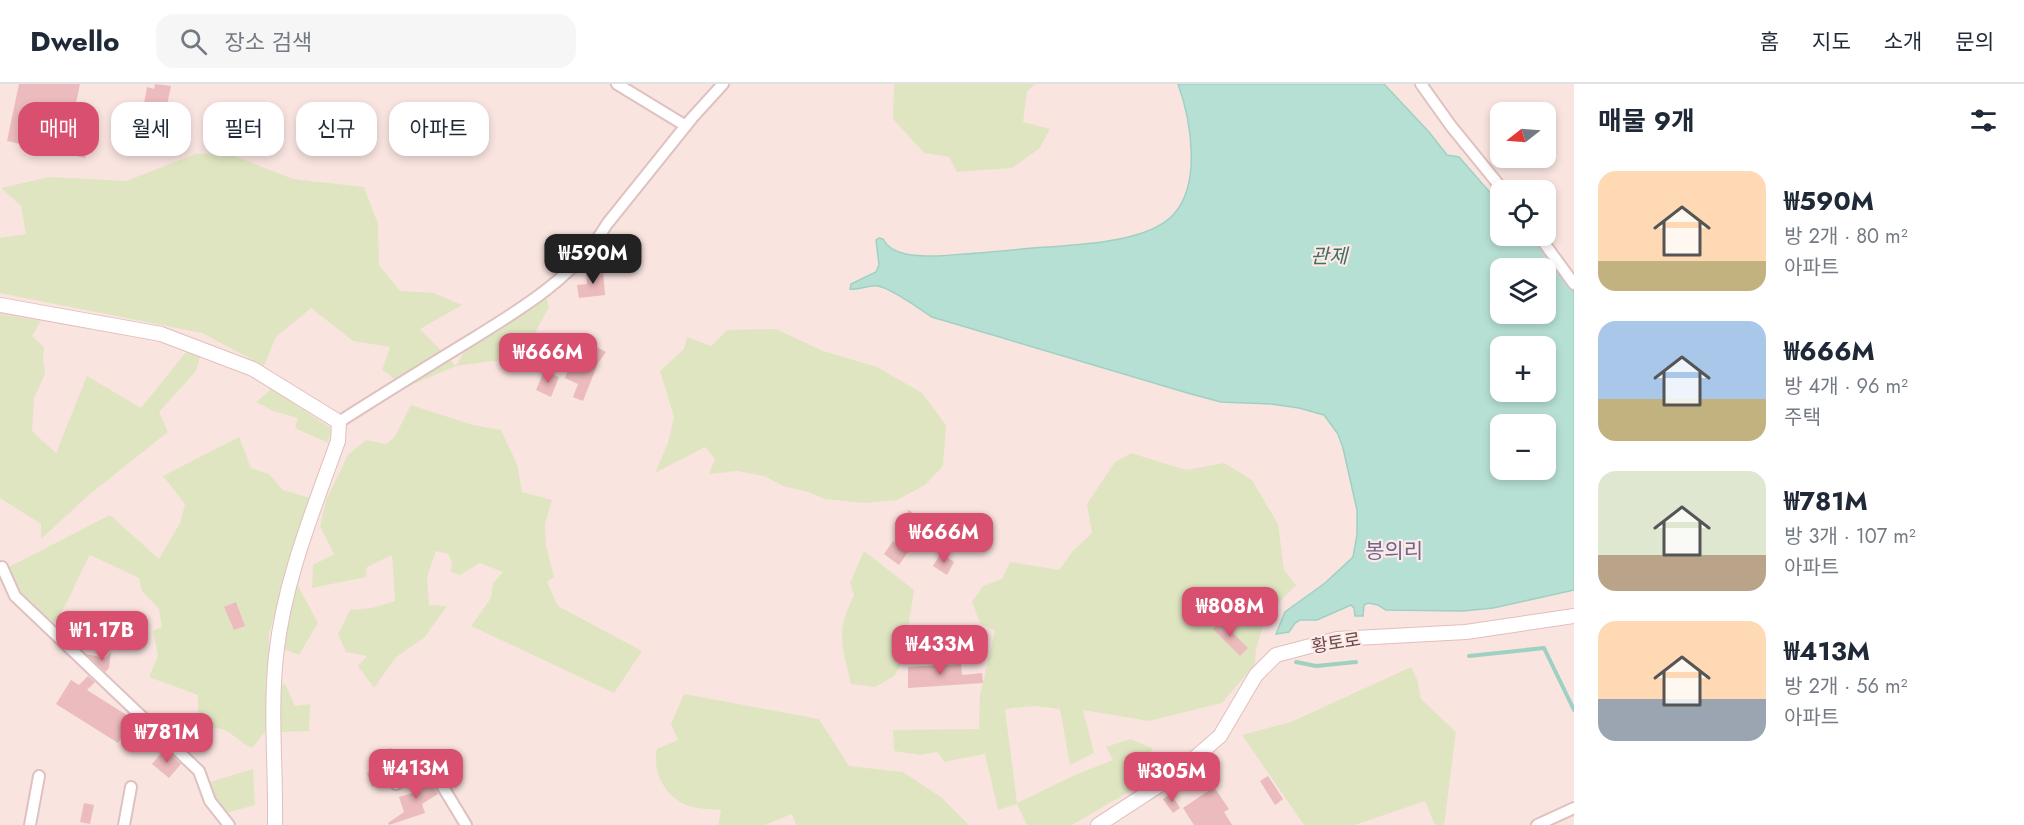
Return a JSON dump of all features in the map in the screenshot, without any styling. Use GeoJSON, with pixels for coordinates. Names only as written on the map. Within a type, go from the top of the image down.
{"type":"FeatureCollection","features":[{"type":"Feature","properties":{"kind":"street"},"geometry":{"type":"LineString","coordinates":[[617,84],[686,126]]}},
{"type":"Feature","properties":{"kind":"street"},"geometry":{"type":"LineString","coordinates":[[339,422],[557,283],[597,241],[607,224],[723,84]]}},
{"type":"Feature","properties":{"kind":"street"},"geometry":{"type":"LineString","coordinates":[[1421,84],[1451,126],[1495,180]]}},
{"type":"Feature","properties":{"kind":"street"},"geometry":{"type":"LineString","coordinates":[[1546,246],[1574,284]]}},
{"type":"Feature","properties":{"kind":"street"},"geometry":{"type":"LineString","coordinates":[[0,305],[161,334],[253,369],[339,422]]}},
{"type":"Feature","properties":{"kind":"street"},"geometry":{"type":"LineString","coordinates":[[275,825],[273,721],[276,656],[287,590],[338,441],[339,422]]}},
{"type":"Feature","properties":{"kind":"street"},"geometry":{"type":"LineString","coordinates":[[2,567],[15,596],[199,771],[210,801],[229,825]]}},
{"type":"Feature","properties":{"kind":"street","name":"황토로"},"geometry":{"type":"LineString","coordinates":[[1098,825],[1175,775],[1220,736],[1256,675],[1276,655],[1337,639],[1466,632],[1574,616]]}},
{"type":"Feature","properties":{"kind":"street"},"geometry":{"type":"LineString","coordinates":[[396,784],[429,764],[466,825]]}},
{"type":"Feature","properties":{"kind":"street"},"geometry":{"type":"LineString","coordinates":[[30,825],[39,776]]}},
{"type":"Feature","properties":{"kind":"street"},"geometry":{"type":"LineString","coordinates":[[124,825],[131,787]]}},
{"type":"Feature","properties":{"kind":"street"},"geometry":{"type":"LineString","coordinates":[[1537,825],[1574,808]]}},
{"type":"Feature","properties":{"kind":"green space"},"geometry":{"type":"Polygon","coordinates":[[[894,84],[1035,84],[1027,92],[1023,122],[1050,129],[1040,148],[1012,168],[957,172],[949,157],[924,153],[893,119],[894,84]]]}},
{"type":"Feature","properties":{"kind":"green space"},"geometry":{"type":"Polygon","coordinates":[[[196,154],[235,156],[293,179],[364,187],[378,224],[379,265],[400,291],[434,293],[462,305],[420,329],[456,366],[402,389],[390,375],[382,370],[390,347],[353,341],[311,308],[276,337],[264,366],[202,333],[0,293],[0,238],[26,234],[21,206],[1,188],[50,177],[126,181],[196,154]]]}},
{"type":"Feature","properties":{"kind":"green space"},"geometry":{"type":"Polygon","coordinates":[[[546,296],[549,307],[520,360],[456,366],[464,352],[546,296]]]}},
{"type":"Feature","properties":{"kind":"green space"},"geometry":{"type":"Polygon","coordinates":[[[0,314],[41,321],[32,336],[44,347],[45,374],[34,398],[32,431],[56,453],[87,376],[141,408],[186,352],[200,357],[196,371],[159,412],[168,432],[90,494],[41,539],[41,524],[0,498],[0,314]]]}},
{"type":"Feature","properties":{"kind":"green space"},"geometry":{"type":"Polygon","coordinates":[[[776,329],[823,351],[877,367],[922,393],[946,425],[943,466],[925,485],[897,500],[865,503],[825,499],[783,486],[764,476],[737,471],[709,474],[715,459],[705,447],[655,473],[668,443],[674,417],[660,371],[684,349],[687,337],[711,346],[727,330],[776,329]]]}},
{"type":"Feature","properties":{"kind":"green space"},"geometry":{"type":"Polygon","coordinates":[[[271,389],[331,428],[328,443],[295,428],[298,418],[273,411],[256,402],[271,389]]]}},
{"type":"Feature","properties":{"kind":"green space"},"geometry":{"type":"Polygon","coordinates":[[[411,405],[473,425],[501,430],[517,464],[522,492],[552,500],[545,524],[546,546],[554,577],[547,582],[558,606],[642,651],[614,693],[471,626],[491,598],[493,583],[503,572],[480,563],[460,575],[451,572],[452,562],[448,554],[436,551],[427,577],[429,605],[447,606],[424,638],[396,657],[374,688],[358,666],[367,656],[346,652],[338,634],[350,610],[372,608],[395,601],[392,555],[367,567],[366,577],[312,588],[313,565],[334,554],[320,526],[326,500],[348,455],[366,440],[386,444],[394,438],[411,405]]]}},
{"type":"Feature","properties":{"kind":"green space"},"geometry":{"type":"Polygon","coordinates":[[[239,437],[251,468],[269,474],[283,490],[310,498],[269,634],[268,728],[252,748],[223,729],[198,730],[198,695],[149,677],[158,656],[153,631],[162,627],[159,609],[142,591],[139,578],[90,555],[65,607],[54,623],[23,598],[7,568],[110,515],[159,559],[180,523],[185,504],[163,476],[239,437]]]}},
{"type":"Feature","properties":{"kind":"green space"},"geometry":{"type":"Polygon","coordinates":[[[1131,453],[1186,470],[1224,463],[1252,480],[1278,524],[1284,570],[1296,585],[1271,611],[1263,626],[1256,649],[1255,664],[1222,703],[1149,721],[1083,710],[1094,753],[1070,765],[1060,709],[1033,706],[1005,709],[1017,803],[1075,775],[1113,760],[1106,747],[1130,739],[1152,748],[1142,784],[1072,825],[1027,825],[1017,804],[998,810],[984,750],[984,754],[944,762],[938,752],[920,755],[894,751],[893,730],[979,729],[980,695],[995,631],[980,623],[972,602],[983,586],[1002,579],[1010,562],[1059,570],[1072,552],[1092,533],[1087,504],[1115,462],[1131,453]]]}},
{"type":"Feature","properties":{"kind":"green space"},"geometry":{"type":"Polygon","coordinates":[[[864,551],[914,590],[907,635],[912,648],[894,676],[875,687],[851,684],[842,639],[844,619],[854,595],[850,583],[864,551]]]}},
{"type":"Feature","properties":{"kind":"green space"},"geometry":{"type":"Polygon","coordinates":[[[295,580],[318,623],[299,655],[283,649],[295,580]]]}},
{"type":"Feature","properties":{"kind":"green space"},"geometry":{"type":"Polygon","coordinates":[[[1411,667],[1417,679],[1421,699],[1456,732],[1444,825],[1435,825],[1425,801],[1355,825],[1304,825],[1242,735],[1291,722],[1411,667]]]}},
{"type":"Feature","properties":{"kind":"green space"},"geometry":{"type":"Polygon","coordinates":[[[285,684],[295,706],[310,704],[309,731],[281,732],[278,687],[285,684]]]}},
{"type":"Feature","properties":{"kind":"green space"},"geometry":{"type":"Polygon","coordinates":[[[684,694],[819,719],[849,766],[903,772],[941,797],[969,825],[796,825],[792,814],[765,825],[718,825],[721,810],[684,804],[669,793],[659,777],[657,749],[678,740],[671,724],[684,694]]]}},
{"type":"Feature","properties":{"kind":"green space"},"geometry":{"type":"Polygon","coordinates":[[[253,769],[255,805],[226,813],[216,802],[210,782],[253,769]]]}},
{"type":"Feature","properties":{"kind":"water","name":"관제"},"geometry":{"type":"Polygon","coordinates":[[[1178,84],[1384,84],[1429,132],[1447,155],[1459,157],[1490,193],[1490,246],[1540,246],[1549,258],[1490,258],[1490,324],[1556,324],[1556,268],[1574,292],[1574,590],[1493,608],[1463,611],[1386,610],[1368,603],[1364,605],[1363,616],[1355,616],[1351,605],[1317,620],[1300,620],[1289,632],[1276,634],[1285,612],[1325,583],[1353,557],[1357,535],[1357,510],[1343,448],[1338,434],[1324,415],[1271,404],[1221,402],[932,317],[884,288],[875,286],[850,289],[851,284],[876,272],[879,265],[876,240],[879,238],[900,252],[937,256],[1107,241],[1145,232],[1161,225],[1173,215],[1188,187],[1191,151],[1187,115],[1178,84]]]}},
{"type":"Feature","properties":{"kind":"building"},"geometry":{"type":"Polygon","coordinates":[[[19,84],[80,84],[76,102],[18,102],[18,143],[7,141],[19,84]]]}},
{"type":"Feature","properties":{"kind":"building"},"geometry":{"type":"Polygon","coordinates":[[[155,84],[171,86],[168,102],[144,102],[147,87],[154,89],[155,84]]]}},
{"type":"Feature","properties":{"kind":"building"},"geometry":{"type":"Polygon","coordinates":[[[603,270],[605,295],[579,298],[577,285],[587,284],[586,272],[603,270]]]}},
{"type":"Feature","properties":{"kind":"building"},"geometry":{"type":"Polygon","coordinates":[[[581,339],[606,352],[598,363],[583,401],[573,397],[578,384],[565,378],[581,339]]]}},
{"type":"Feature","properties":{"kind":"building"},"geometry":{"type":"Polygon","coordinates":[[[544,371],[559,377],[551,397],[536,390],[544,371]]]}},
{"type":"Feature","properties":{"kind":"building"},"geometry":{"type":"Polygon","coordinates":[[[909,510],[928,524],[923,532],[904,518],[909,510]]]}},
{"type":"Feature","properties":{"kind":"building"},"geometry":{"type":"Polygon","coordinates":[[[893,541],[908,552],[899,565],[884,554],[893,541]]]}},
{"type":"Feature","properties":{"kind":"building"},"geometry":{"type":"Polygon","coordinates":[[[941,553],[954,562],[947,575],[933,566],[941,553]]]}},
{"type":"Feature","properties":{"kind":"building"},"geometry":{"type":"Polygon","coordinates":[[[236,602],[245,626],[234,630],[224,607],[236,602]]]}},
{"type":"Feature","properties":{"kind":"building"},"geometry":{"type":"Polygon","coordinates":[[[1221,621],[1248,648],[1240,656],[1213,629],[1221,621]]]}},
{"type":"Feature","properties":{"kind":"building"},"geometry":{"type":"Polygon","coordinates":[[[111,652],[109,668],[105,672],[86,654],[105,658],[111,652]]]}},
{"type":"Feature","properties":{"kind":"building"},"geometry":{"type":"Polygon","coordinates":[[[961,664],[962,675],[982,673],[983,683],[908,688],[908,667],[961,664]]]}},
{"type":"Feature","properties":{"kind":"building"},"geometry":{"type":"Polygon","coordinates":[[[88,676],[95,682],[87,690],[133,719],[118,743],[56,704],[71,680],[79,685],[88,676]]]}},
{"type":"Feature","properties":{"kind":"building"},"geometry":{"type":"Polygon","coordinates":[[[391,748],[393,755],[397,754],[403,771],[390,780],[372,787],[367,773],[380,769],[375,753],[391,748]]]}},
{"type":"Feature","properties":{"kind":"building"},"geometry":{"type":"Polygon","coordinates":[[[165,749],[181,764],[169,778],[152,764],[165,749]]]}},
{"type":"Feature","properties":{"kind":"building"},"geometry":{"type":"Polygon","coordinates":[[[426,774],[438,794],[422,804],[425,813],[389,825],[388,823],[404,812],[399,797],[419,791],[414,782],[426,774]]]}},
{"type":"Feature","properties":{"kind":"building"},"geometry":{"type":"Polygon","coordinates":[[[1268,776],[1283,799],[1275,805],[1260,781],[1268,776]]]}},
{"type":"Feature","properties":{"kind":"building"},"geometry":{"type":"Polygon","coordinates":[[[1214,787],[1229,809],[1224,812],[1232,825],[1194,825],[1183,808],[1214,787]]]}},
{"type":"Feature","properties":{"kind":"building"},"geometry":{"type":"Polygon","coordinates":[[[1171,794],[1180,808],[1173,813],[1163,799],[1171,794]]]}},
{"type":"Feature","properties":{"kind":"building"},"geometry":{"type":"Polygon","coordinates":[[[84,803],[94,805],[90,824],[80,822],[84,803]]]}},
{"type":"Feature","properties":{"kind":"waterway"},"geometry":{"type":"LineString","coordinates":[[1469,656],[1544,648],[1574,710]]}},
{"type":"Feature","properties":{"kind":"waterway"},"geometry":{"type":"LineString","coordinates":[[1296,662],[1316,666],[1356,662]]}},
{"type":"Feature","properties":{"kind":"district","name":"봉의리"},"geometry":{"type":"Point","coordinates":[1394,551]}}]}
